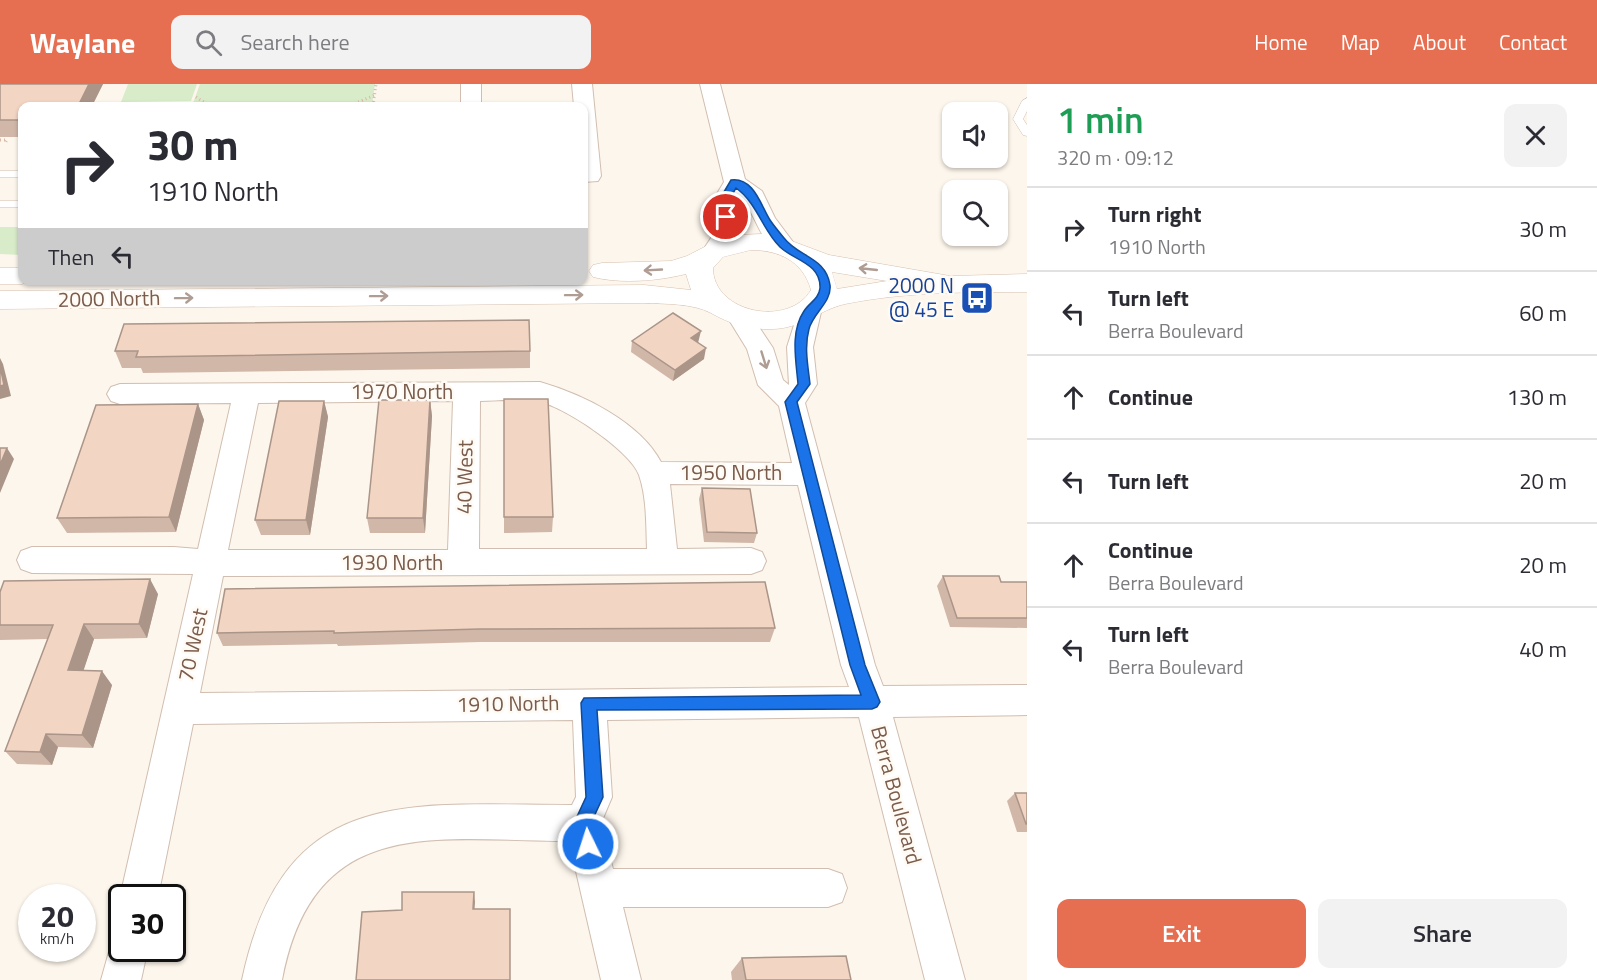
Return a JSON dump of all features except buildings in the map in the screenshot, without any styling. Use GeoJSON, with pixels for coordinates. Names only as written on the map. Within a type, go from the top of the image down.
{"type":"FeatureCollection","features":[{"type":"Feature","properties":{"kind":"street"},"geometry":{"type":"LineString","coordinates":[[471,84],[471,102]]}},
{"type":"Feature","properties":{"kind":"street"},"geometry":{"type":"LineString","coordinates":[[582,84],[583,102]]}},
{"type":"Feature","properties":{"kind":"street"},"geometry":{"type":"LineString","coordinates":[[710,84],[735,182],[754,196],[764,219],[790,248],[812,261],[822,274],[825,288],[800,347],[804,384],[791,402],[771,385],[760,348],[729,311],[701,286],[699,275],[701,264],[726,232],[726,197],[735,182]]}},
{"type":"Feature","properties":{"kind":"street"},"geometry":{"type":"LineString","coordinates":[[588,272],[661,270],[698,262],[712,252],[747,241],[790,248],[826,262],[912,274],[946,283]]}},
{"type":"Feature","properties":{"kind":"street"},"geometry":{"type":"LineString","coordinates":[[0,276],[18,276]]}},
{"type":"Feature","properties":{"kind":"street"},"geometry":{"type":"LineString","coordinates":[[729,311],[776,321],[865,291],[946,283],[1027,283]]}},
{"type":"Feature","properties":{"kind":"street","name":"2000 North"},"geometry":{"type":"LineString","coordinates":[[0,300],[644,294],[680,296],[729,311]]}},
{"type":"Feature","properties":{"kind":"street","name":"40 West"},"geometry":{"type":"LineString","coordinates":[[463,563],[467,391]]}},
{"type":"Feature","properties":{"kind":"street","name":"1970 North"},"geometry":{"type":"LineString","coordinates":[[120,394],[540,391],[564,400],[637,448],[653,473]]}},
{"type":"Feature","properties":{"kind":"street","name":"70 West"},"geometry":{"type":"LineString","coordinates":[[142,884],[247,393]]}},
{"type":"Feature","properties":{"kind":"street","name":"Berra Boulevard"},"geometry":{"type":"LineString","coordinates":[[791,402],[858,665],[872,702],[945,980]]}},
{"type":"Feature","properties":{"kind":"street"},"geometry":{"type":"LineString","coordinates":[[653,473],[663,561]]}},
{"type":"Feature","properties":{"kind":"street","name":"1950 North"},"geometry":{"type":"LineString","coordinates":[[653,473],[810,474]]}},
{"type":"Feature","properties":{"kind":"street","name":"1930 North"},"geometry":{"type":"LineString","coordinates":[[32,560],[174,559],[211,563],[751,561]]}},
{"type":"Feature","properties":{"kind":"street","name":"1910 North"},"geometry":{"type":"LineString","coordinates":[[179,709],[1027,700]]}},
{"type":"Feature","properties":{"kind":"street"},"geometry":{"type":"LineString","coordinates":[[589,703],[594,797],[583,823],[621,980]]}},
{"type":"Feature","properties":{"kind":"street"},"geometry":{"type":"LineString","coordinates":[[262,980],[273,929],[285,904],[300,882],[333,852],[364,834],[389,826],[415,823],[583,823]]}},
{"type":"Feature","properties":{"kind":"street"},"geometry":{"type":"LineString","coordinates":[[599,888],[828,888]]}},
{"type":"Feature","properties":{"kind":"street"},"geometry":{"type":"LineString","coordinates":[[122,980],[125,962]]}},
{"type":"Feature","properties":{"kind":"lane"},"geometry":{"type":"LineString","coordinates":[[1027,101],[1018,119],[1027,133]]}},
{"type":"Feature","properties":{"kind":"lane"},"geometry":{"type":"LineString","coordinates":[[0,174],[18,174]]}},
{"type":"Feature","properties":{"kind":"lane"},"geometry":{"type":"LineString","coordinates":[[0,204],[18,204]]}},
{"type":"Feature","properties":{"kind":"path"},"geometry":{"type":"LineString","coordinates":[[374,102],[376,84]]}},
{"type":"Feature","properties":{"kind":"path"},"geometry":{"type":"LineString","coordinates":[[358,102],[375,95]]}},
{"type":"Feature","properties":{"kind":"path"},"geometry":{"type":"LineString","coordinates":[[196,97],[204,102]]}},
{"type":"Feature","properties":{"kind":"path"},"geometry":{"type":"LineString","coordinates":[[0,140],[7,140],[5,143]]}},
{"type":"Feature","properties":{"kind":"green space"},"geometry":{"type":"Polygon","coordinates":[[[128,84],[197,84],[191,101],[121,102],[128,84]]]}},
{"type":"Feature","properties":{"kind":"green space"},"geometry":{"type":"Polygon","coordinates":[[[200,84],[375,84],[373,102],[193,102],[200,84]]]}},
{"type":"Feature","properties":{"kind":"green space"},"geometry":{"type":"Polygon","coordinates":[[[0,227],[18,227],[18,255],[0,254],[0,227]]]}},
{"type":"Feature","properties":{"kind":"place","name":"2000 N @ 45 E"},"geometry":{"type":"Point","coordinates":[977,298]}},
{"type":"Feature","properties":{"kind":"route"},"geometry":{"type":"LineString","coordinates":[[588,844],[583,823],[594,797],[589,703],[872,702],[858,665],[791,402],[804,384],[800,347],[809,312],[821,301],[825,288],[822,274],[812,261],[784,246],[764,219],[754,196],[735,182],[726,197],[726,217]]}}]}
